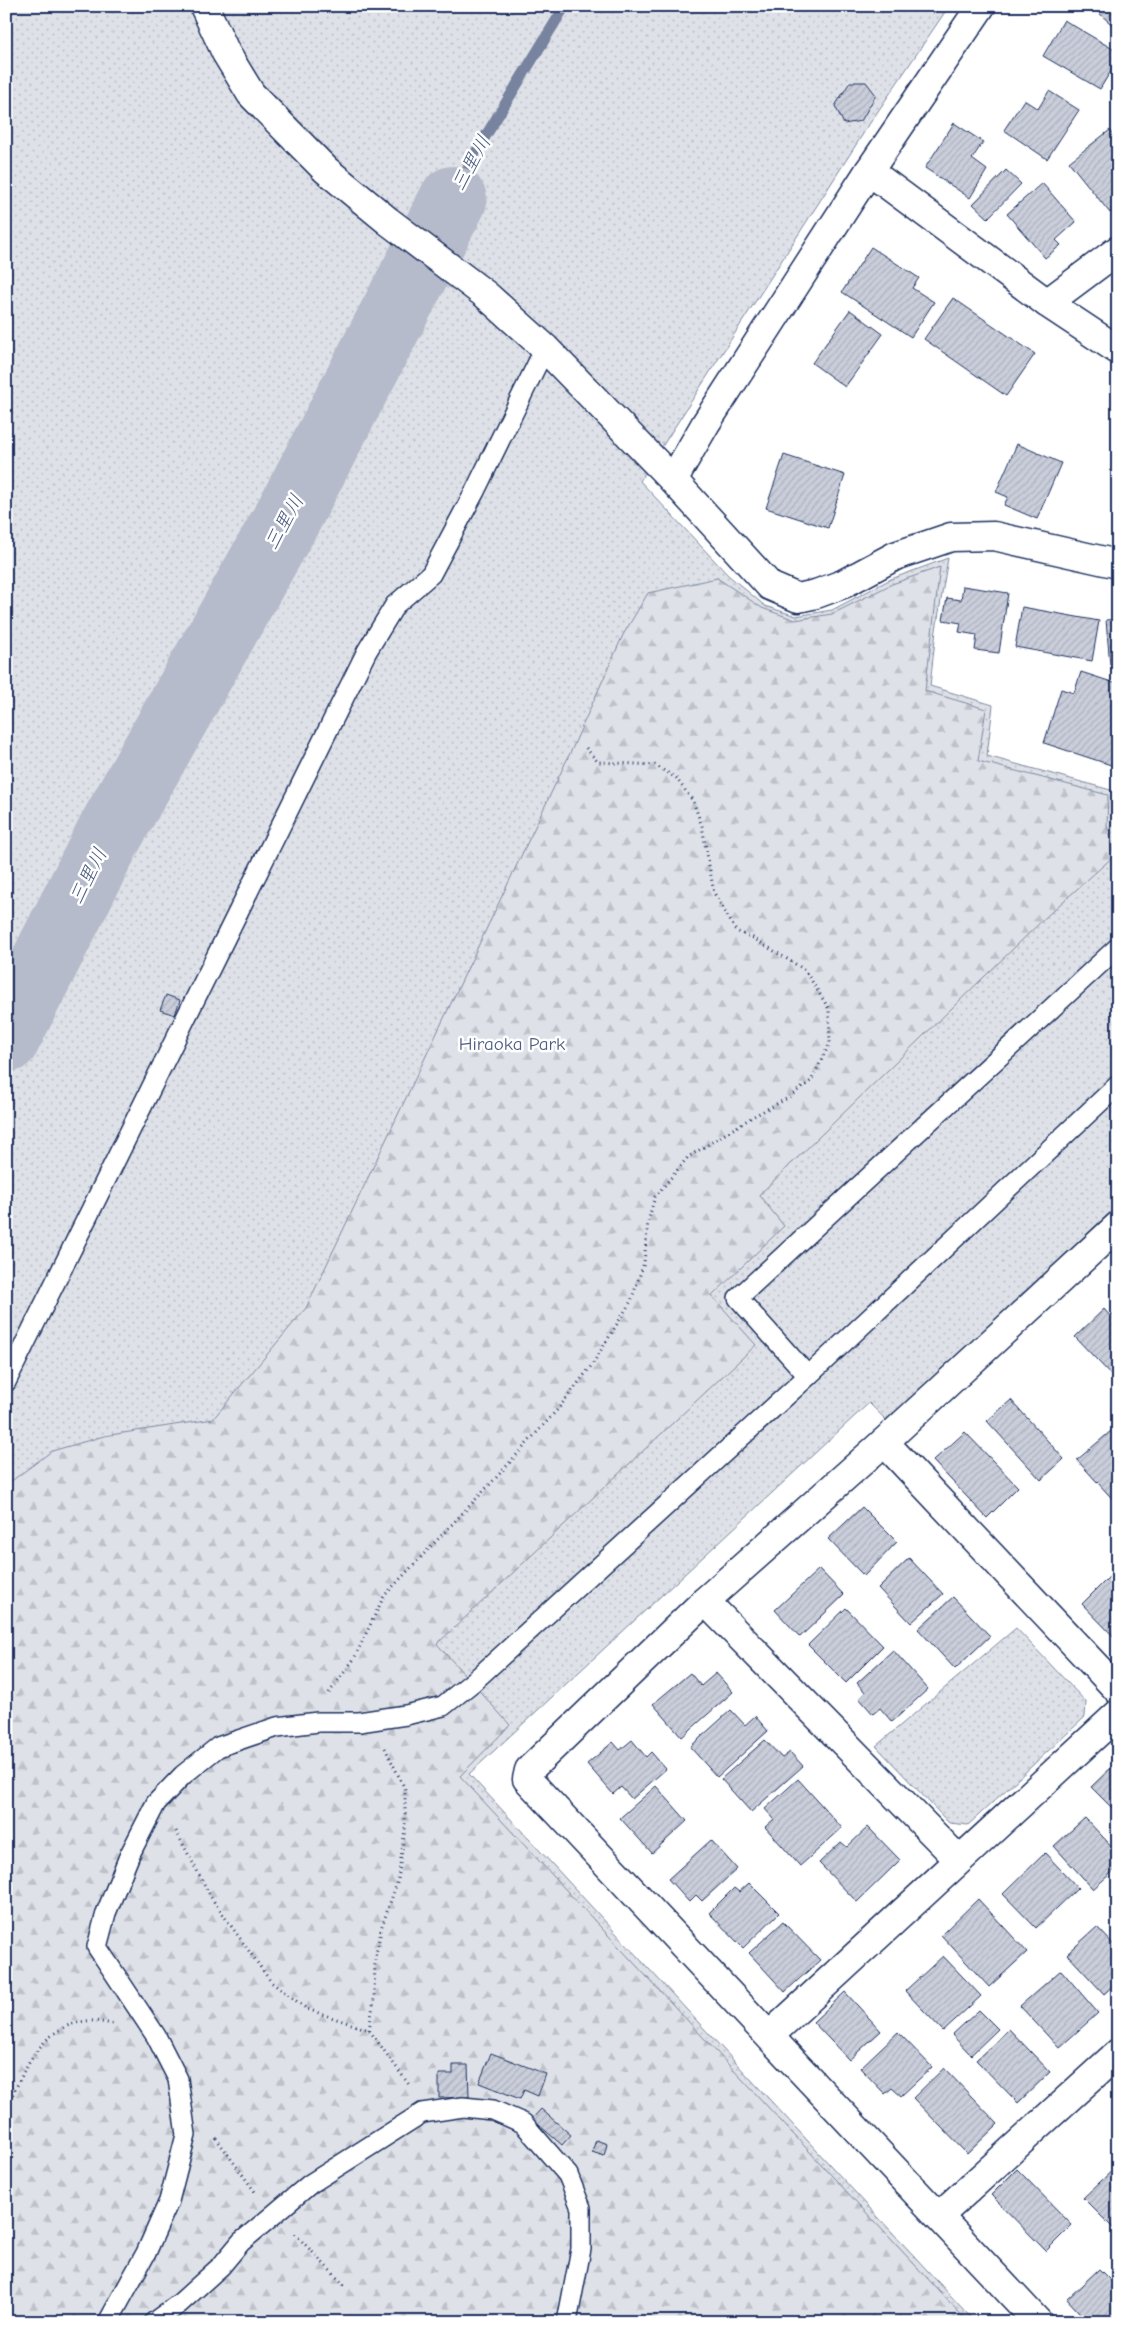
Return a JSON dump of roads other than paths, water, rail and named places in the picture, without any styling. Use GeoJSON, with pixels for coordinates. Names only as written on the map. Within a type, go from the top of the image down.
{"type":"FeatureCollection","features":[{"type":"Feature","properties":{"kind":"street"},"geometry":{"type":"LineString","coordinates":[[204,6],[226,52],[251,94],[326,170],[388,221],[486,295],[545,348],[673,480],[770,586],[798,598],[816,594],[843,584],[895,556],[950,537],[994,536],[1118,564]]}},
{"type":"Feature","properties":{"kind":"street"},"geometry":{"type":"LineString","coordinates":[[673,480],[706,423],[869,171],[981,6]]}},
{"type":"Feature","properties":{"kind":"street"},"geometry":{"type":"LineString","coordinates":[[869,171],[1048,303],[1118,350]]}},
{"type":"Feature","properties":{"kind":"street"},"geometry":{"type":"LineString","coordinates":[[1048,303],[1118,250]]}},
{"type":"Feature","properties":{"kind":"street"},"geometry":{"type":"LineString","coordinates":[[1038,2322],[770,2035],[527,1779],[529,1770],[705,1601],[884,1442],[1118,1226]]}},
{"type":"Feature","properties":{"kind":"street"},"geometry":{"type":"LineString","coordinates":[[884,1442],[1118,1690]]}},
{"type":"Feature","properties":{"kind":"street"},"geometry":{"type":"LineString","coordinates":[[705,1601],[958,1859]]}},
{"type":"Feature","properties":{"kind":"street"},"geometry":{"type":"LineString","coordinates":[[770,2035],[958,1859],[1118,1714]]}},
{"type":"Feature","properties":{"kind":"street"},"geometry":{"type":"LineString","coordinates":[[939,2216],[1118,2053]]}},
{"type":"Feature","properties":{"kind":"lane"},"geometry":{"type":"LineString","coordinates":[[6,1382],[367,651],[395,605],[432,574],[545,348]]}},
{"type":"Feature","properties":{"kind":"lane"},"geometry":{"type":"LineString","coordinates":[[808,1376],[738,1298],[1118,947]]}},
{"type":"Feature","properties":{"kind":"lane"},"geometry":{"type":"LineString","coordinates":[[108,2322],[146,2253],[169,2201],[186,2135],[178,2079],[156,2036],[97,1947],[106,1913],[130,1854],[160,1799],[183,1775],[218,1748],[277,1727],[406,1716],[443,1706],[474,1681],[808,1376],[1118,1085]]}},
{"type":"Feature","properties":{"kind":"lane"},"geometry":{"type":"LineString","coordinates":[[154,2322],[180,2303],[221,2266],[241,2242],[310,2184],[422,2113],[463,2107],[493,2110],[523,2123],[568,2175],[581,2208],[581,2233],[578,2267],[567,2322]]}},
{"type":"Feature","properties":{"kind":"waterway","name":"三里川"},"geometry":{"type":"LineString","coordinates":[[453,200],[474,155],[565,6]]}},
{"type":"Feature","properties":{"kind":"waterway","name":"三里川"},"geometry":{"type":"LineString","coordinates":[[6,1039],[109,835],[290,513],[453,200]]}},
{"type":"Feature","properties":{"kind":"park label","name":"Hiraoka Park"},"geometry":{"type":"Point","coordinates":[512,1044]}}]}
